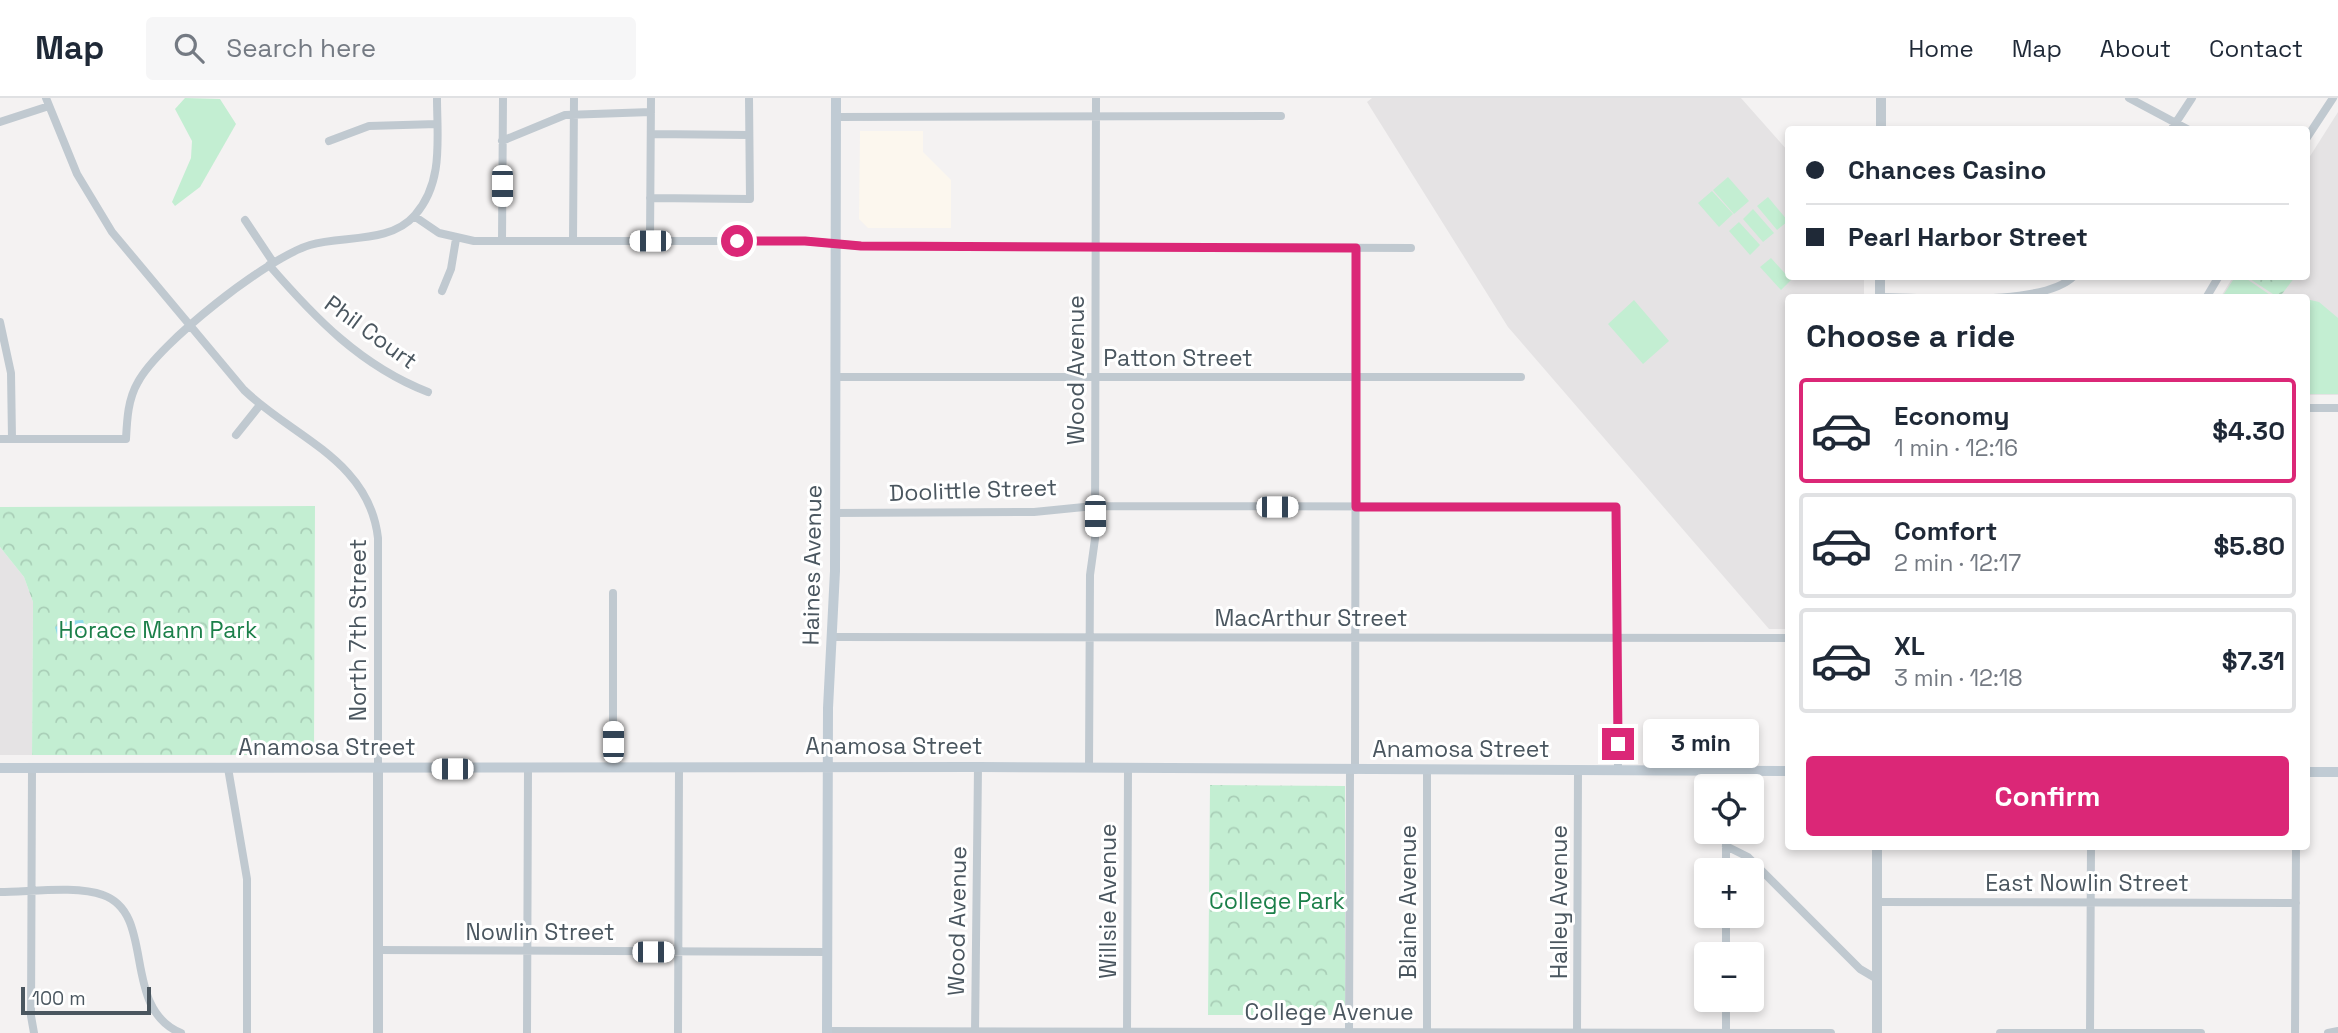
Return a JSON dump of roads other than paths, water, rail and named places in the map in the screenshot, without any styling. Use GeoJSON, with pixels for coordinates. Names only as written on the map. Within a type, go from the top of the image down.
{"type":"FeatureCollection","features":[{"type":"Feature","properties":{"kind":"main road","name":"Haines Avenue"},"geometry":{"type":"LineString","coordinates":[[827,1032],[827,767],[835,513],[836,98]]}},
{"type":"Feature","properties":{"kind":"main road","name":"Anamosa Street"},"geometry":{"type":"LineString","coordinates":[[0,768],[978,767],[1785,771]]}},
{"type":"Feature","properties":{"kind":"main road"},"geometry":{"type":"LineString","coordinates":[[2310,772],[2338,772]]}},
{"type":"Feature","properties":{"kind":"street"},"geometry":{"type":"LineString","coordinates":[[0,439],[126,439],[127,415],[136,385],[152,363],[190,327],[271,264],[310,246],[385,233],[414,216],[434,182],[437,98]]}},
{"type":"Feature","properties":{"kind":"street"},"geometry":{"type":"LineString","coordinates":[[502,241],[503,98]]}},
{"type":"Feature","properties":{"kind":"street"},"geometry":{"type":"LineString","coordinates":[[573,241],[574,98]]}},
{"type":"Feature","properties":{"kind":"street"},"geometry":{"type":"LineString","coordinates":[[650,241],[651,98]]}},
{"type":"Feature","properties":{"kind":"street"},"geometry":{"type":"LineString","coordinates":[[650,198],[750,199],[749,98]]}},
{"type":"Feature","properties":{"kind":"street","name":"Wood Avenue"},"geometry":{"type":"LineString","coordinates":[[1089,768],[1094,506],[1096,98]]}},
{"type":"Feature","properties":{"kind":"street"},"geometry":{"type":"LineString","coordinates":[[1881,98],[1881,126]]}},
{"type":"Feature","properties":{"kind":"street"},"geometry":{"type":"LineString","coordinates":[[2129,98],[2174,125],[2192,98]]}},
{"type":"Feature","properties":{"kind":"street"},"geometry":{"type":"LineString","coordinates":[[2310,133],[2333,98]]}},
{"type":"Feature","properties":{"kind":"street"},"geometry":{"type":"LineString","coordinates":[[0,122],[48,102]]}},
{"type":"Feature","properties":{"kind":"street","name":"North 7th Street"},"geometry":{"type":"LineString","coordinates":[[48,102],[93,204],[190,327],[260,405],[349,472],[366,494],[376,519],[378,1033]]}},
{"type":"Feature","properties":{"kind":"street"},"geometry":{"type":"LineString","coordinates":[[502,141],[545,121],[574,113],[651,112]]}},
{"type":"Feature","properties":{"kind":"street"},"geometry":{"type":"LineString","coordinates":[[836,117],[1280,116]]}},
{"type":"Feature","properties":{"kind":"street"},"geometry":{"type":"LineString","coordinates":[[329,141],[369,126],[437,124]]}},
{"type":"Feature","properties":{"kind":"street"},"geometry":{"type":"LineString","coordinates":[[651,134],[749,135]]}},
{"type":"Feature","properties":{"kind":"street"},"geometry":{"type":"LineString","coordinates":[[414,216],[439,233],[456,239],[502,241],[805,241],[836,244],[1411,248]]}},
{"type":"Feature","properties":{"kind":"street","name":"Phil Court"},"geometry":{"type":"LineString","coordinates":[[245,220],[271,264],[326,328],[396,380],[428,392]]}},
{"type":"Feature","properties":{"kind":"street"},"geometry":{"type":"LineString","coordinates":[[442,291],[451,269],[456,239]]}},
{"type":"Feature","properties":{"kind":"street"},"geometry":{"type":"LineString","coordinates":[[1349,1031],[1356,637],[1356,248]]}},
{"type":"Feature","properties":{"kind":"street"},"geometry":{"type":"LineString","coordinates":[[2036,294],[2048,292],[2068,280]]}},
{"type":"Feature","properties":{"kind":"street"},"geometry":{"type":"LineString","coordinates":[[0,322],[12,383],[12,439]]}},
{"type":"Feature","properties":{"kind":"street","name":"Patton Street"},"geometry":{"type":"LineString","coordinates":[[835,377],[1521,377]]}},
{"type":"Feature","properties":{"kind":"street"},"geometry":{"type":"LineString","coordinates":[[236,435],[260,405]]}},
{"type":"Feature","properties":{"kind":"street"},"geometry":{"type":"LineString","coordinates":[[2310,408],[2338,408]]}},
{"type":"Feature","properties":{"kind":"street","name":"Doolittle Street"},"geometry":{"type":"LineString","coordinates":[[835,513],[1034,512],[1094,506],[1616,507],[1617,637]]}},
{"type":"Feature","properties":{"kind":"street"},"geometry":{"type":"LineString","coordinates":[[613,593],[613,768]]}},
{"type":"Feature","properties":{"kind":"street","name":"MacArthur Street"},"geometry":{"type":"LineString","coordinates":[[833,637],[1785,638]]}},
{"type":"Feature","properties":{"kind":"street"},"geometry":{"type":"LineString","coordinates":[[1617,637],[1618,770]]}},
{"type":"Feature","properties":{"kind":"street","name":"Wood Avenue"},"geometry":{"type":"LineString","coordinates":[[975,1032],[978,767]]}},
{"type":"Feature","properties":{"kind":"street"},"geometry":{"type":"LineString","coordinates":[[32,768],[31,1016],[34,1033]]}},
{"type":"Feature","properties":{"kind":"street"},"geometry":{"type":"LineString","coordinates":[[228,768],[247,878],[247,1033]]}},
{"type":"Feature","properties":{"kind":"street"},"geometry":{"type":"LineString","coordinates":[[678,1033],[679,768]]}},
{"type":"Feature","properties":{"kind":"street"},"geometry":{"type":"LineString","coordinates":[[527,1033],[528,769]]}},
{"type":"Feature","properties":{"kind":"street","name":"Willsie Avenue"},"geometry":{"type":"LineString","coordinates":[[1127,1032],[1128,769]]}},
{"type":"Feature","properties":{"kind":"street","name":"Halley Avenue"},"geometry":{"type":"LineString","coordinates":[[1577,1032],[1578,770]]}},
{"type":"Feature","properties":{"kind":"street","name":"Blaine Avenue"},"geometry":{"type":"LineString","coordinates":[[1427,771],[1427,1032]]}},
{"type":"Feature","properties":{"kind":"street"},"geometry":{"type":"LineString","coordinates":[[1726,858],[1726,846],[1748,857],[1860,969],[1877,979]]}},
{"type":"Feature","properties":{"kind":"street"},"geometry":{"type":"LineString","coordinates":[[1877,850],[1877,1033]]}},
{"type":"Feature","properties":{"kind":"street"},"geometry":{"type":"LineString","coordinates":[[2090,1033],[2091,850]]}},
{"type":"Feature","properties":{"kind":"street"},"geometry":{"type":"LineString","coordinates":[[2295,1033],[2296,850]]}},
{"type":"Feature","properties":{"kind":"street"},"geometry":{"type":"LineString","coordinates":[[0,892],[90,892],[114,900],[123,907],[129,920],[148,1001],[167,1026],[181,1033]]}},
{"type":"Feature","properties":{"kind":"street","name":"East Nowlin Street"},"geometry":{"type":"LineString","coordinates":[[1877,902],[2296,903]]}},
{"type":"Feature","properties":{"kind":"street","name":"Nowlin Street"},"geometry":{"type":"LineString","coordinates":[[378,950],[828,952]]}},
{"type":"Feature","properties":{"kind":"street"},"geometry":{"type":"LineString","coordinates":[[1726,1012],[1727,1032]]}},
{"type":"Feature","properties":{"kind":"street"},"geometry":{"type":"LineString","coordinates":[[2328,1033],[2338,1031]]}},
{"type":"Feature","properties":{"kind":"street","name":"College Avenue"},"geometry":{"type":"LineString","coordinates":[[827,1032],[1831,1033]]}},
{"type":"Feature","properties":{"kind":"street"},"geometry":{"type":"LineString","coordinates":[[2000,1033],[2201,1033]]}},
{"type":"Feature","properties":{"kind":"water"},"geometry":{"type":"Polygon","coordinates":[[[83,620],[86,631],[58,638],[55,627],[68,621],[83,620]]]}},
{"type":"Feature","properties":{"kind":"park label","name":"Horace Mann Park"},"geometry":{"type":"Point","coordinates":[158,630]}},
{"type":"Feature","properties":{"kind":"park label","name":"College Park"},"geometry":{"type":"Point","coordinates":[1277,901]}}]}
